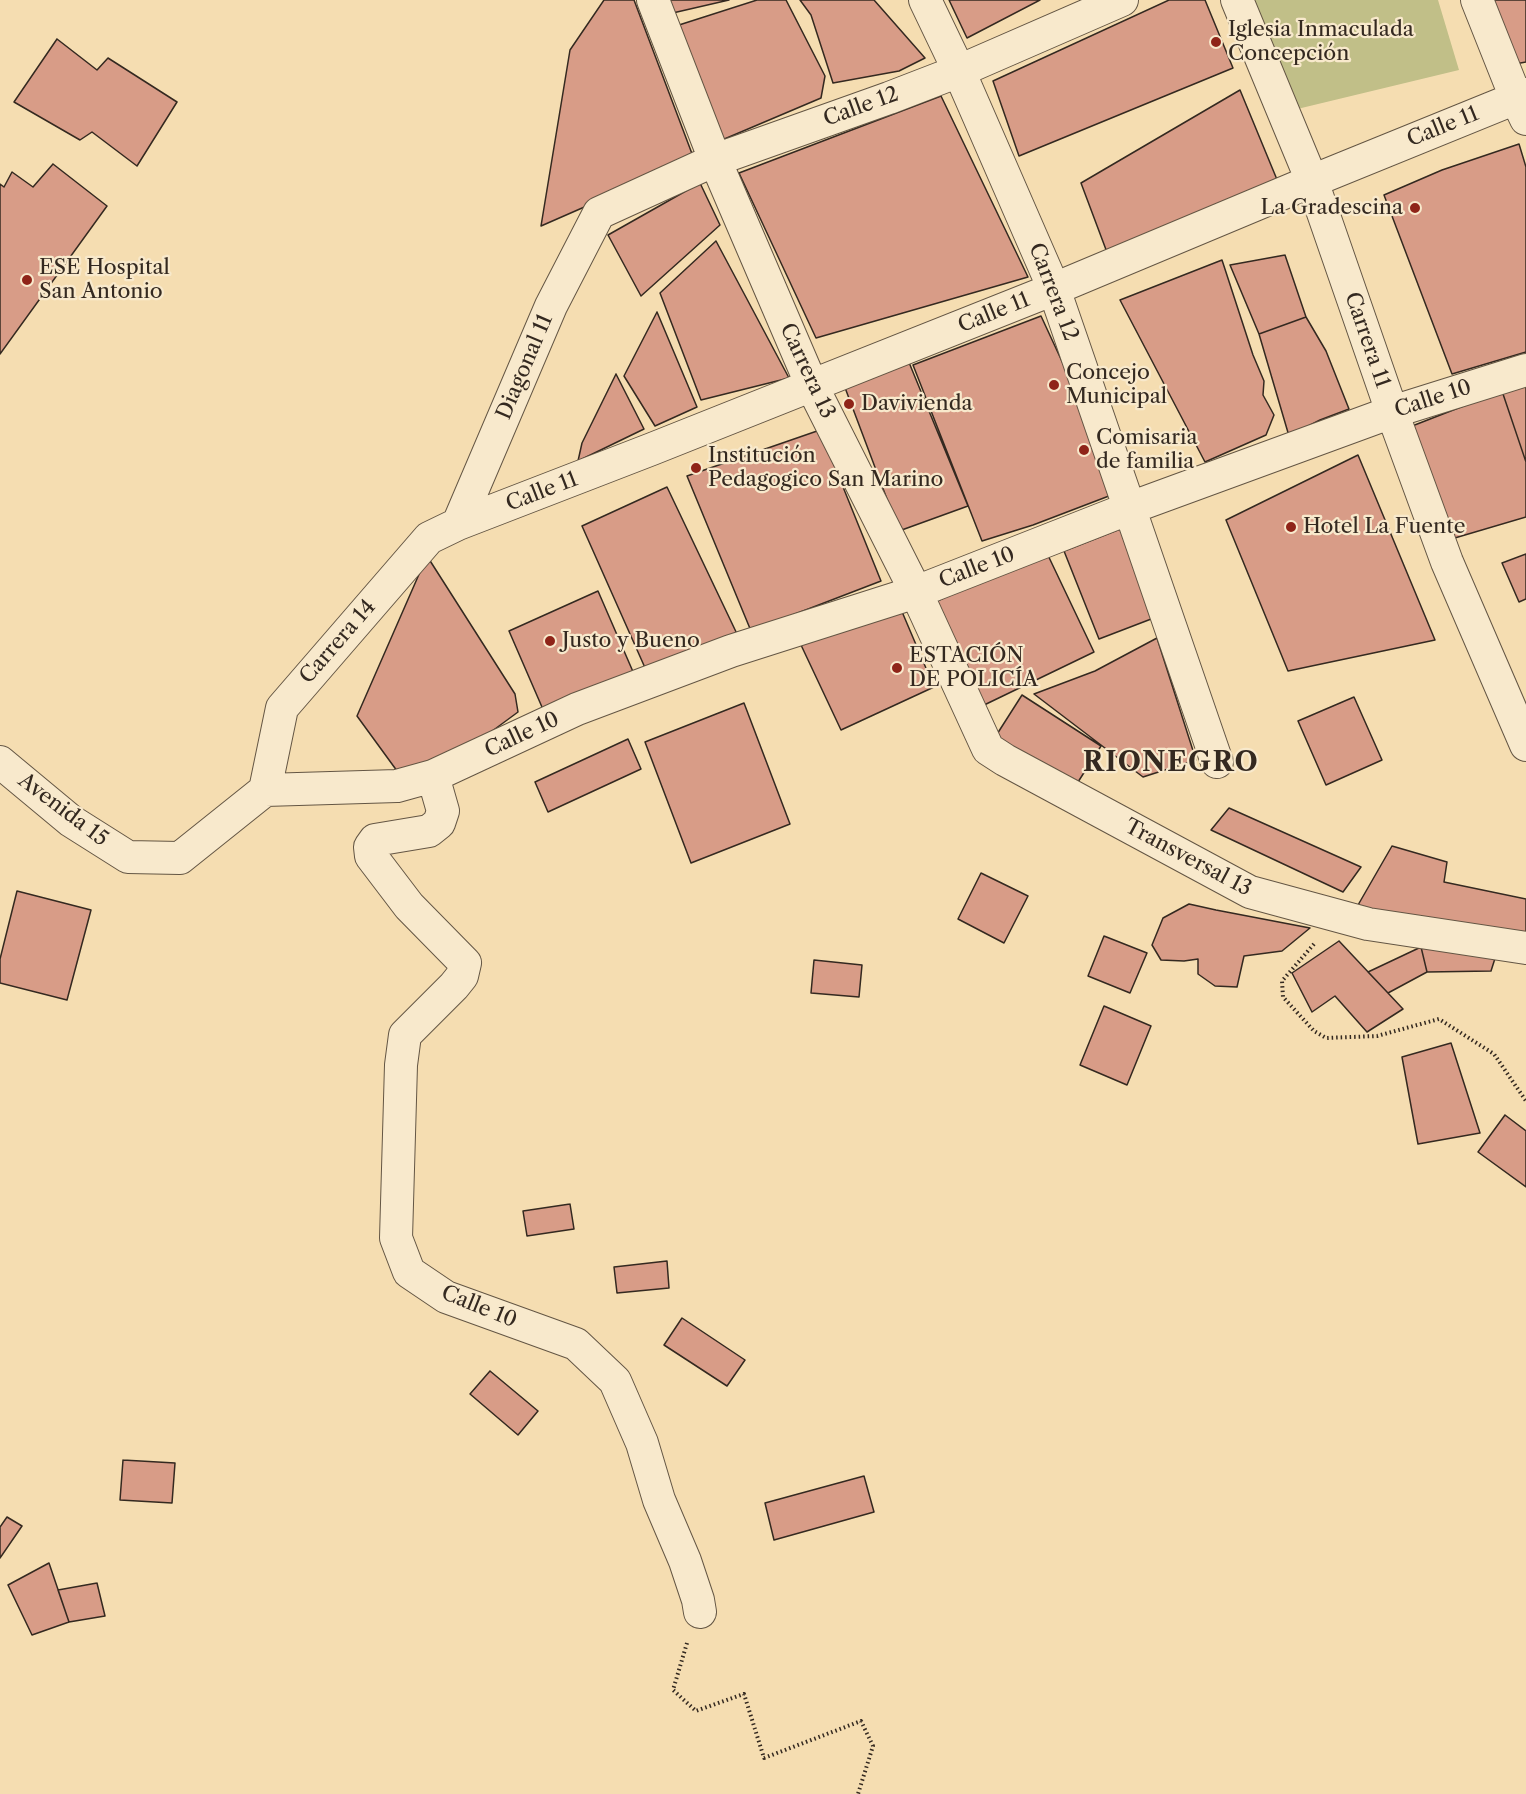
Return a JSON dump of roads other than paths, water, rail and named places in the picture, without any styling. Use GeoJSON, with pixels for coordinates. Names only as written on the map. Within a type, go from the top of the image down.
{"type":"FeatureCollection","features":[{"type":"Feature","properties":{"kind":"street","name":"Carrera 13"},"geometry":{"type":"LineString","coordinates":[[653,0],[715,160],[812,386],[916,592],[981,733]]}},
{"type":"Feature","properties":{"kind":"street","name":"Carrera 12"},"geometry":{"type":"LineString","coordinates":[[926,0],[1054,289],[1217,762]]}},
{"type":"Feature","properties":{"kind":"street","name":"Calle 12"},"geometry":{"type":"LineString","coordinates":[[599,213],[715,160],[959,71],[1122,0]]}},
{"type":"Feature","properties":{"kind":"street","name":"Carrera 11"},"geometry":{"type":"LineString","coordinates":[[1237,0],[1312,181],[1447,562],[1526,745]]}},
{"type":"Feature","properties":{"kind":"street"},"geometry":{"type":"LineString","coordinates":[[1477,0],[1523,104]]}},
{"type":"Feature","properties":{"kind":"street","name":"Calle 11"},"geometry":{"type":"LineString","coordinates":[[458,524],[1054,289],[1312,181],[1523,104]]}},
{"type":"Feature","properties":{"kind":"street","name":"Diagonal 11"},"geometry":{"type":"LineString","coordinates":[[458,524],[551,306],[599,213]]}},
{"type":"Feature","properties":{"kind":"street","name":"Calle 10"},"geometry":{"type":"LineString","coordinates":[[266,790],[397,786],[433,776],[577,710],[731,651],[916,592],[1130,508],[1392,412],[1526,370]]}},
{"type":"Feature","properties":{"kind":"street","name":"Carrera 14"},"geometry":{"type":"LineString","coordinates":[[266,790],[282,708],[429,538],[458,524]]}},
{"type":"Feature","properties":{"kind":"street","name":"Transversal 13"},"geometry":{"type":"LineString","coordinates":[[981,733],[988,749],[1005,760],[1250,892],[1368,924],[1526,948]]}},
{"type":"Feature","properties":{"kind":"street","name":"Avenida 15"},"geometry":{"type":"LineString","coordinates":[[0,762],[71,821],[128,857],[180,858],[266,790]]}},
{"type":"Feature","properties":{"kind":"street","name":"Calle 10"},"geometry":{"type":"LineString","coordinates":[[433,776],[443,811],[439,823],[429,831],[375,840],[370,847],[371,856],[409,906],[465,963],[462,976],[454,986],[405,1035],[401,1065],[396,1238],[409,1272],[446,1297],[576,1344],[615,1381],[642,1443],[659,1500],[698,1600],[699,1612]]}},
{"type":"Feature","properties":{"kind":"place","name":"Iglesia Inmaculada Concepción"},"geometry":{"type":"Point","coordinates":[1216,42]}},
{"type":"Feature","properties":{"kind":"place","name":"La Gradescina"},"geometry":{"type":"Point","coordinates":[1415,208]}},
{"type":"Feature","properties":{"kind":"place","name":"ESE Hospital San Antonio"},"geometry":{"type":"Point","coordinates":[27,280]}},
{"type":"Feature","properties":{"kind":"place","name":"Concejo Municipal"},"geometry":{"type":"Point","coordinates":[1054,385]}},
{"type":"Feature","properties":{"kind":"place","name":"Davivienda"},"geometry":{"type":"Point","coordinates":[849,404]}},
{"type":"Feature","properties":{"kind":"place","name":"Comisaria de familia"},"geometry":{"type":"Point","coordinates":[1084,450]}},
{"type":"Feature","properties":{"kind":"place","name":"Institución Pedagogico San Marino"},"geometry":{"type":"Point","coordinates":[696,468]}},
{"type":"Feature","properties":{"kind":"place","name":"Hotel La Fuente"},"geometry":{"type":"Point","coordinates":[1291,527]}},
{"type":"Feature","properties":{"kind":"place","name":"Justo y Bueno"},"geometry":{"type":"Point","coordinates":[550,641]}},
{"type":"Feature","properties":{"kind":"place","name":"ESTACIÓN DE POLICÍA"},"geometry":{"type":"Point","coordinates":[897,668]}},
{"type":"Feature","properties":{"kind":"district","name":"RIONEGRO"},"geometry":{"type":"Point","coordinates":[1171,763]}}]}
